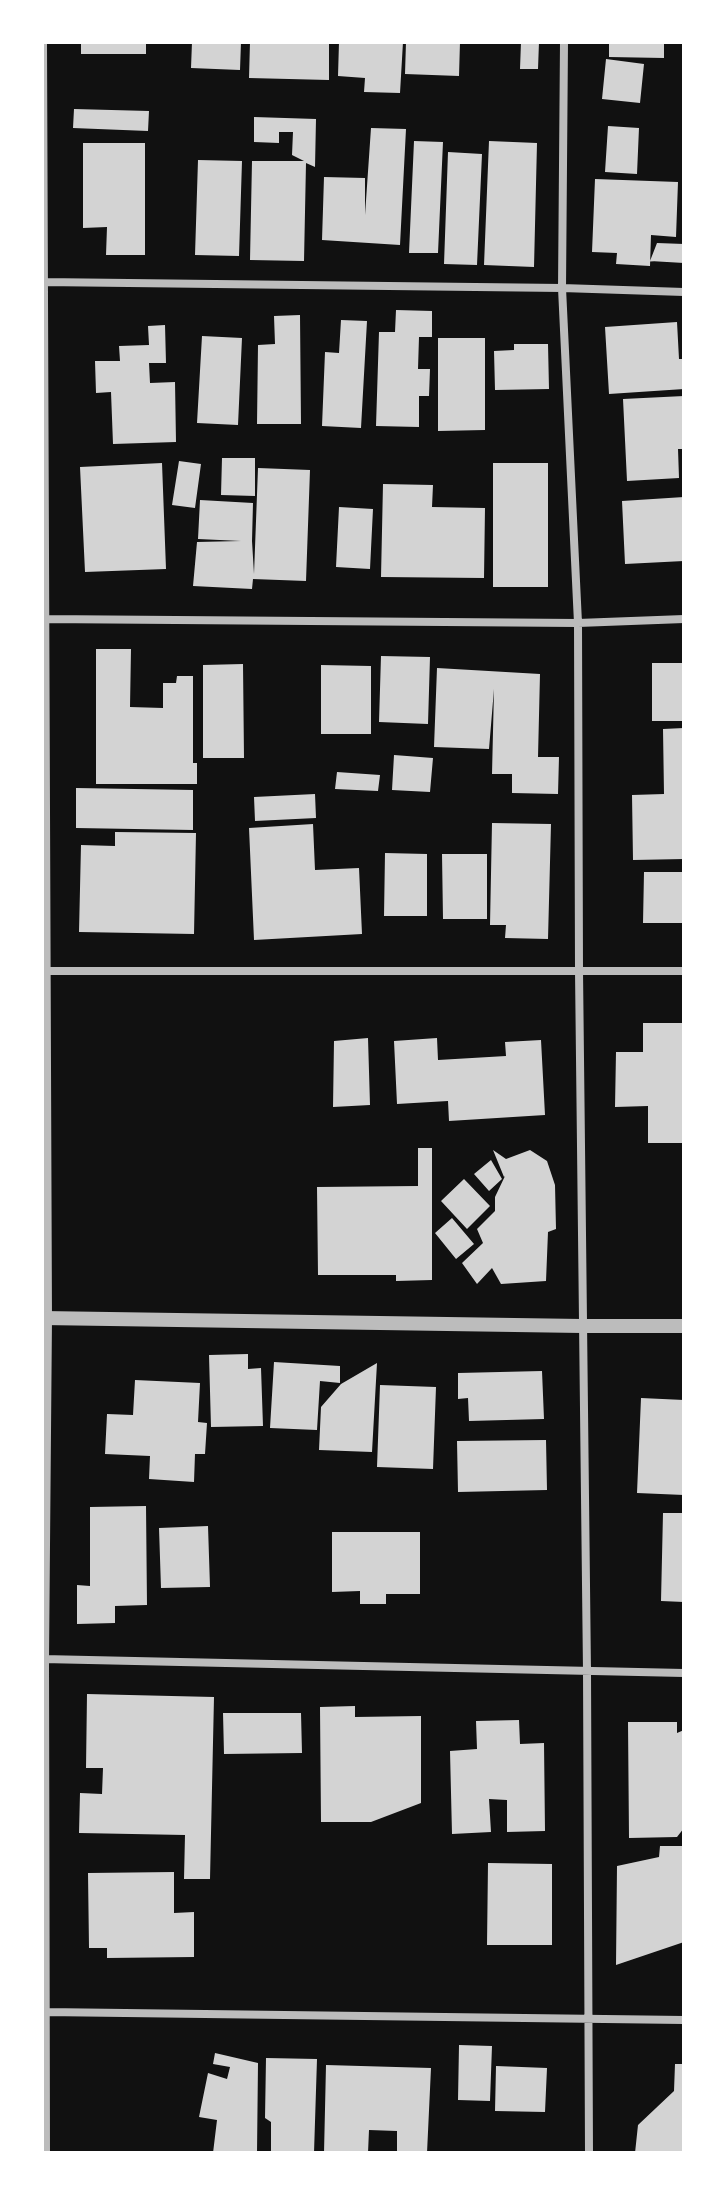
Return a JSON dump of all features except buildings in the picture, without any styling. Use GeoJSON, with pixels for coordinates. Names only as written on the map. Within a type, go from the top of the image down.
{"type":"FeatureCollection","features":[{"type":"Feature","properties":{"kind":"street"},"geometry":{"type":"LineString","coordinates":[[43,42],[46,2153]]}},
{"type":"Feature","properties":{"kind":"street"},"geometry":{"type":"LineString","coordinates":[[564,42],[562,288],[578,623],[589,2153]]}},
{"type":"Feature","properties":{"kind":"street"},"geometry":{"type":"LineString","coordinates":[[43,282],[684,292]]}},
{"type":"Feature","properties":{"kind":"street"},"geometry":{"type":"LineString","coordinates":[[44,619],[578,623],[684,619]]}},
{"type":"Feature","properties":{"kind":"street"},"geometry":{"type":"LineString","coordinates":[[44,971],[684,971]]}},
{"type":"Feature","properties":{"kind":"street"},"geometry":{"type":"LineString","coordinates":[[45,1318],[684,1326]]}},
{"type":"Feature","properties":{"kind":"street"},"geometry":{"type":"LineString","coordinates":[[43,1659],[684,1673]]}},
{"type":"Feature","properties":{"kind":"street"},"geometry":{"type":"LineString","coordinates":[[44,2012],[684,2020]]}}]}
